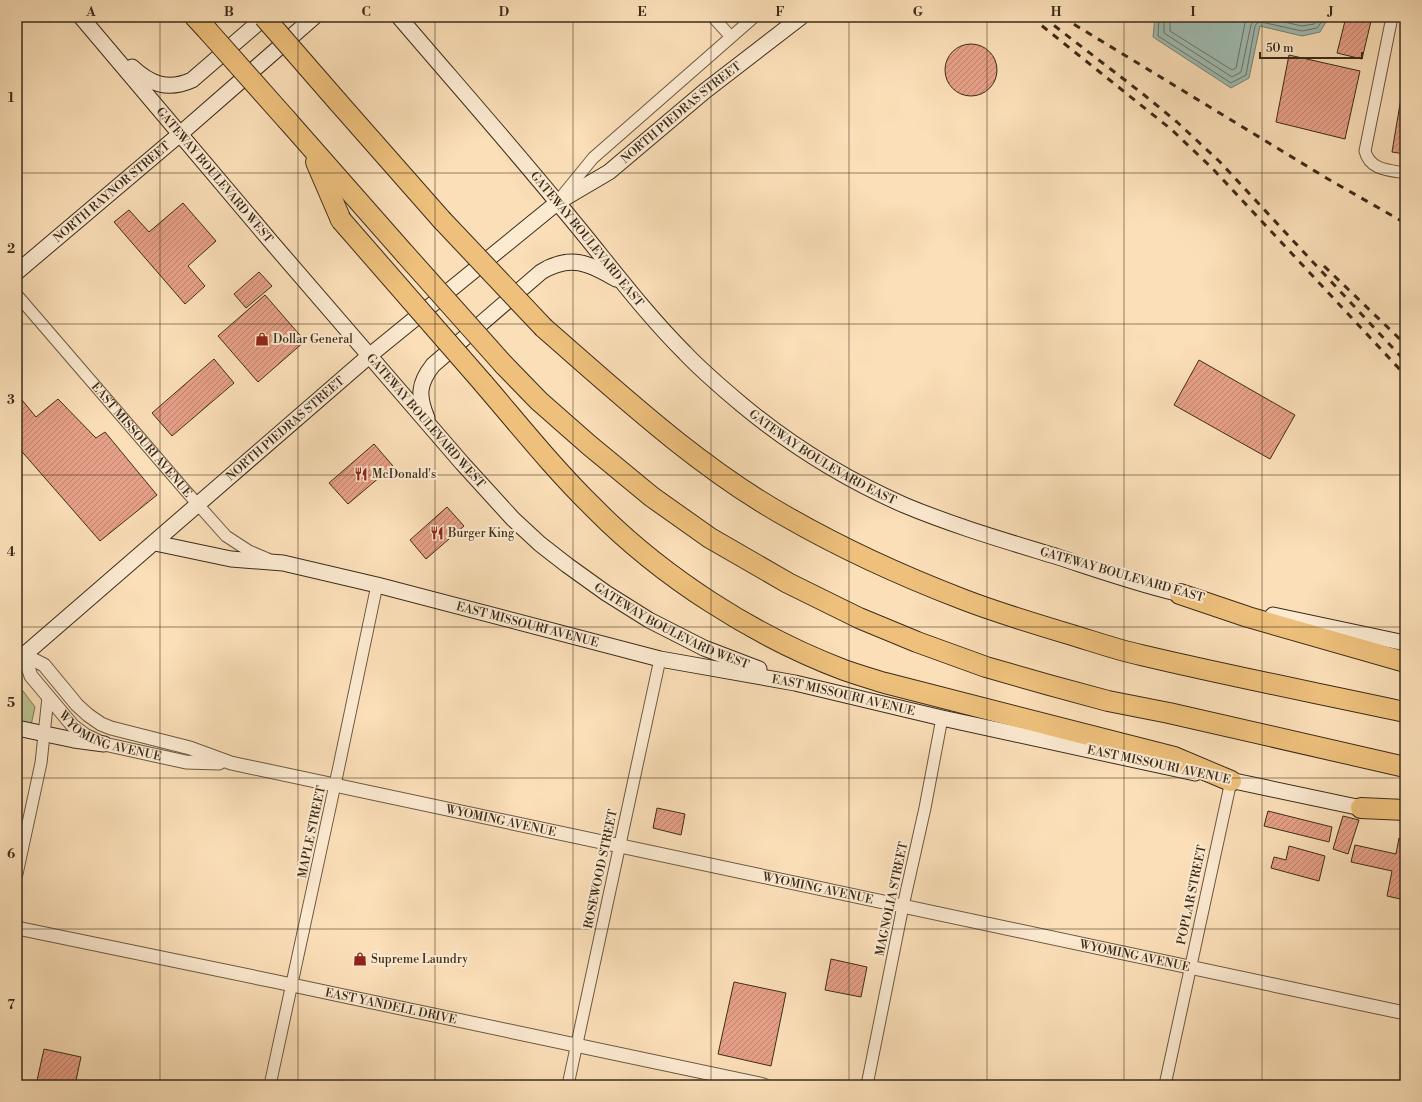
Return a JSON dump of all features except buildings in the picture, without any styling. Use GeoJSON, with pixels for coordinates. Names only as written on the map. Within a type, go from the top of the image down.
{"type":"FeatureCollection","features":[{"type":"Feature","properties":{"kind":"highway"},"geometry":{"type":"LineString","coordinates":[[264,17],[441,219],[544,328],[624,398],[687,449],[735,484],[786,516],[890,569],[963,599],[1039,625],[1139,655],[1405,712]]}},
{"type":"Feature","properties":{"kind":"highway"},"geometry":{"type":"LineString","coordinates":[[201,24],[504,365],[539,401],[652,497],[710,538],[788,583],[859,618],[917,642],[986,667],[1108,701],[1169,713],[1405,767]]}},
{"type":"Feature","properties":{"kind":"highway"},"geometry":{"type":"LineString","coordinates":[[308,144],[341,220],[484,383],[555,467],[593,508],[615,529],[658,565],[693,590],[761,631],[845,670],[878,681],[1174,758],[1231,781]]}},
{"type":"Feature","properties":{"kind":"highway"},"geometry":{"type":"LineString","coordinates":[[1180,594],[1248,617],[1405,662]]}},
{"type":"Feature","properties":{"kind":"highway"},"geometry":{"type":"LineString","coordinates":[[1361,808],[1405,810]]}},
{"type":"Feature","properties":{"kind":"main road","name":"GATEWAY BOULEVARD WEST"},"geometry":{"type":"LineString","coordinates":[[81,17],[369,356],[462,464],[513,519],[566,565],[600,589],[649,620],[704,648],[795,683]]}},
{"type":"Feature","properties":{"kind":"main road"},"geometry":{"type":"LineString","coordinates":[[94,32],[140,75],[154,82],[172,86],[192,80],[264,17]]}},
{"type":"Feature","properties":{"kind":"main road","name":"NORTH RAYNOR STREET"},"geometry":{"type":"LineString","coordinates":[[17,272],[180,134],[314,17]]}},
{"type":"Feature","properties":{"kind":"main road","name":"GATEWAY BOULEVARD EAST"},"geometry":{"type":"LineString","coordinates":[[399,17],[558,202],[655,321],[685,353],[743,406],[784,437],[828,465],[904,505],[964,528],[1180,594],[1405,643]]}},
{"type":"Feature","properties":{"kind":"main road","name":"NORTH PIEDRAS STREET"},"geometry":{"type":"LineString","coordinates":[[19,655],[155,543],[369,356],[558,202],[609,172],[705,91],[801,17]]}},
{"type":"Feature","properties":{"kind":"main road"},"geometry":{"type":"LineString","coordinates":[[430,426],[422,405],[422,381],[432,365],[541,272],[558,264],[576,261],[588,264],[624,284]]}},
{"type":"Feature","properties":{"kind":"main road","name":"EAST MISSOURI AVENUE"},"geometry":{"type":"LineString","coordinates":[[155,543],[230,559],[284,563],[377,585],[660,659],[795,683],[942,718],[1405,818]]}},
{"type":"Feature","properties":{"kind":"main road"},"geometry":{"type":"LineString","coordinates":[[17,728],[104,744]]}},
{"type":"Feature","properties":{"kind":"street"},"geometry":{"type":"LineString","coordinates":[[712,17],[731,37]]}},
{"type":"Feature","properties":{"kind":"street","name":"NORTH PIEDRAS STREET"},"geometry":{"type":"LineString","coordinates":[[558,202],[593,158],[754,17]]}},
{"type":"Feature","properties":{"kind":"street"},"geometry":{"type":"LineString","coordinates":[[1392,17],[1365,152],[1370,163],[1377,167],[1405,173]]}},
{"type":"Feature","properties":{"kind":"street","name":"EAST MISSOURI AVENUE"},"geometry":{"type":"LineString","coordinates":[[17,295],[226,536],[237,544],[264,558],[284,563]]}},
{"type":"Feature","properties":{"kind":"street","name":"MAPLE STREET"},"geometry":{"type":"LineString","coordinates":[[270,1085],[336,784],[377,585]]}},
{"type":"Feature","properties":{"kind":"street","name":"WYOMING AVENUE"},"geometry":{"type":"LineString","coordinates":[[19,655],[31,676],[48,697],[73,726],[85,735],[104,744],[186,762],[231,763]]}},
{"type":"Feature","properties":{"kind":"street","name":"WYOMING AVENUE"},"geometry":{"type":"LineString","coordinates":[[19,655],[44,665],[77,705],[101,724],[190,748],[231,763],[336,784],[1405,1013]]}},
{"type":"Feature","properties":{"kind":"street","name":"ROSEWOOD STREET"},"geometry":{"type":"LineString","coordinates":[[568,1085],[660,659]]}},
{"type":"Feature","properties":{"kind":"street"},"geometry":{"type":"LineString","coordinates":[[17,874],[41,763],[48,697]]}},
{"type":"Feature","properties":{"kind":"street","name":"MAGNOLIA STREET"},"geometry":{"type":"LineString","coordinates":[[867,1085],[903,906],[925,808],[942,718]]}},
{"type":"Feature","properties":{"kind":"street"},"geometry":{"type":"LineString","coordinates":[[132,750],[135,734]]}},
{"type":"Feature","properties":{"kind":"street","name":"POPLAR STREET"},"geometry":{"type":"LineString","coordinates":[[1164,1085],[1231,781]]}},
{"type":"Feature","properties":{"kind":"street","name":"EAST YANDELL DRIVE"},"geometry":{"type":"LineString","coordinates":[[17,928],[764,1085]]}},
{"type":"Feature","properties":{"kind":"green space"},"geometry":{"type":"Polygon","coordinates":[[[17,689],[23,691],[35,707],[31,725],[17,722],[17,689]]]}},
{"type":"Feature","properties":{"kind":"water"},"geometry":{"type":"Polygon","coordinates":[[[1155,17],[1329,17],[1320,32],[1302,36],[1260,26],[1249,78],[1231,88],[1153,37],[1155,17]]]}},
{"type":"Feature","properties":{"kind":"railway"},"geometry":{"type":"LineString","coordinates":[[1031,17],[1172,130],[1213,169],[1405,375]]}},
{"type":"Feature","properties":{"kind":"railway"},"geometry":{"type":"LineString","coordinates":[[1043,17],[1143,94],[1177,122],[1219,161],[1405,361]]}},
{"type":"Feature","properties":{"kind":"railway"},"geometry":{"type":"LineString","coordinates":[[1062,17],[1328,179],[1405,223]]}},
{"type":"Feature","properties":{"kind":"railway"},"geometry":{"type":"LineString","coordinates":[[1324,266],[1405,344]]}},
{"type":"Feature","properties":{"kind":"place","name":"Dollar General"},"geometry":{"type":"Point","coordinates":[262,339]}},
{"type":"Feature","properties":{"kind":"place","name":"McDonald's"},"geometry":{"type":"Point","coordinates":[361,474]}},
{"type":"Feature","properties":{"kind":"place","name":"Burger King"},"geometry":{"type":"Point","coordinates":[437,533]}},
{"type":"Feature","properties":{"kind":"place","name":"Supreme Laundry"},"geometry":{"type":"Point","coordinates":[360,959]}}]}
